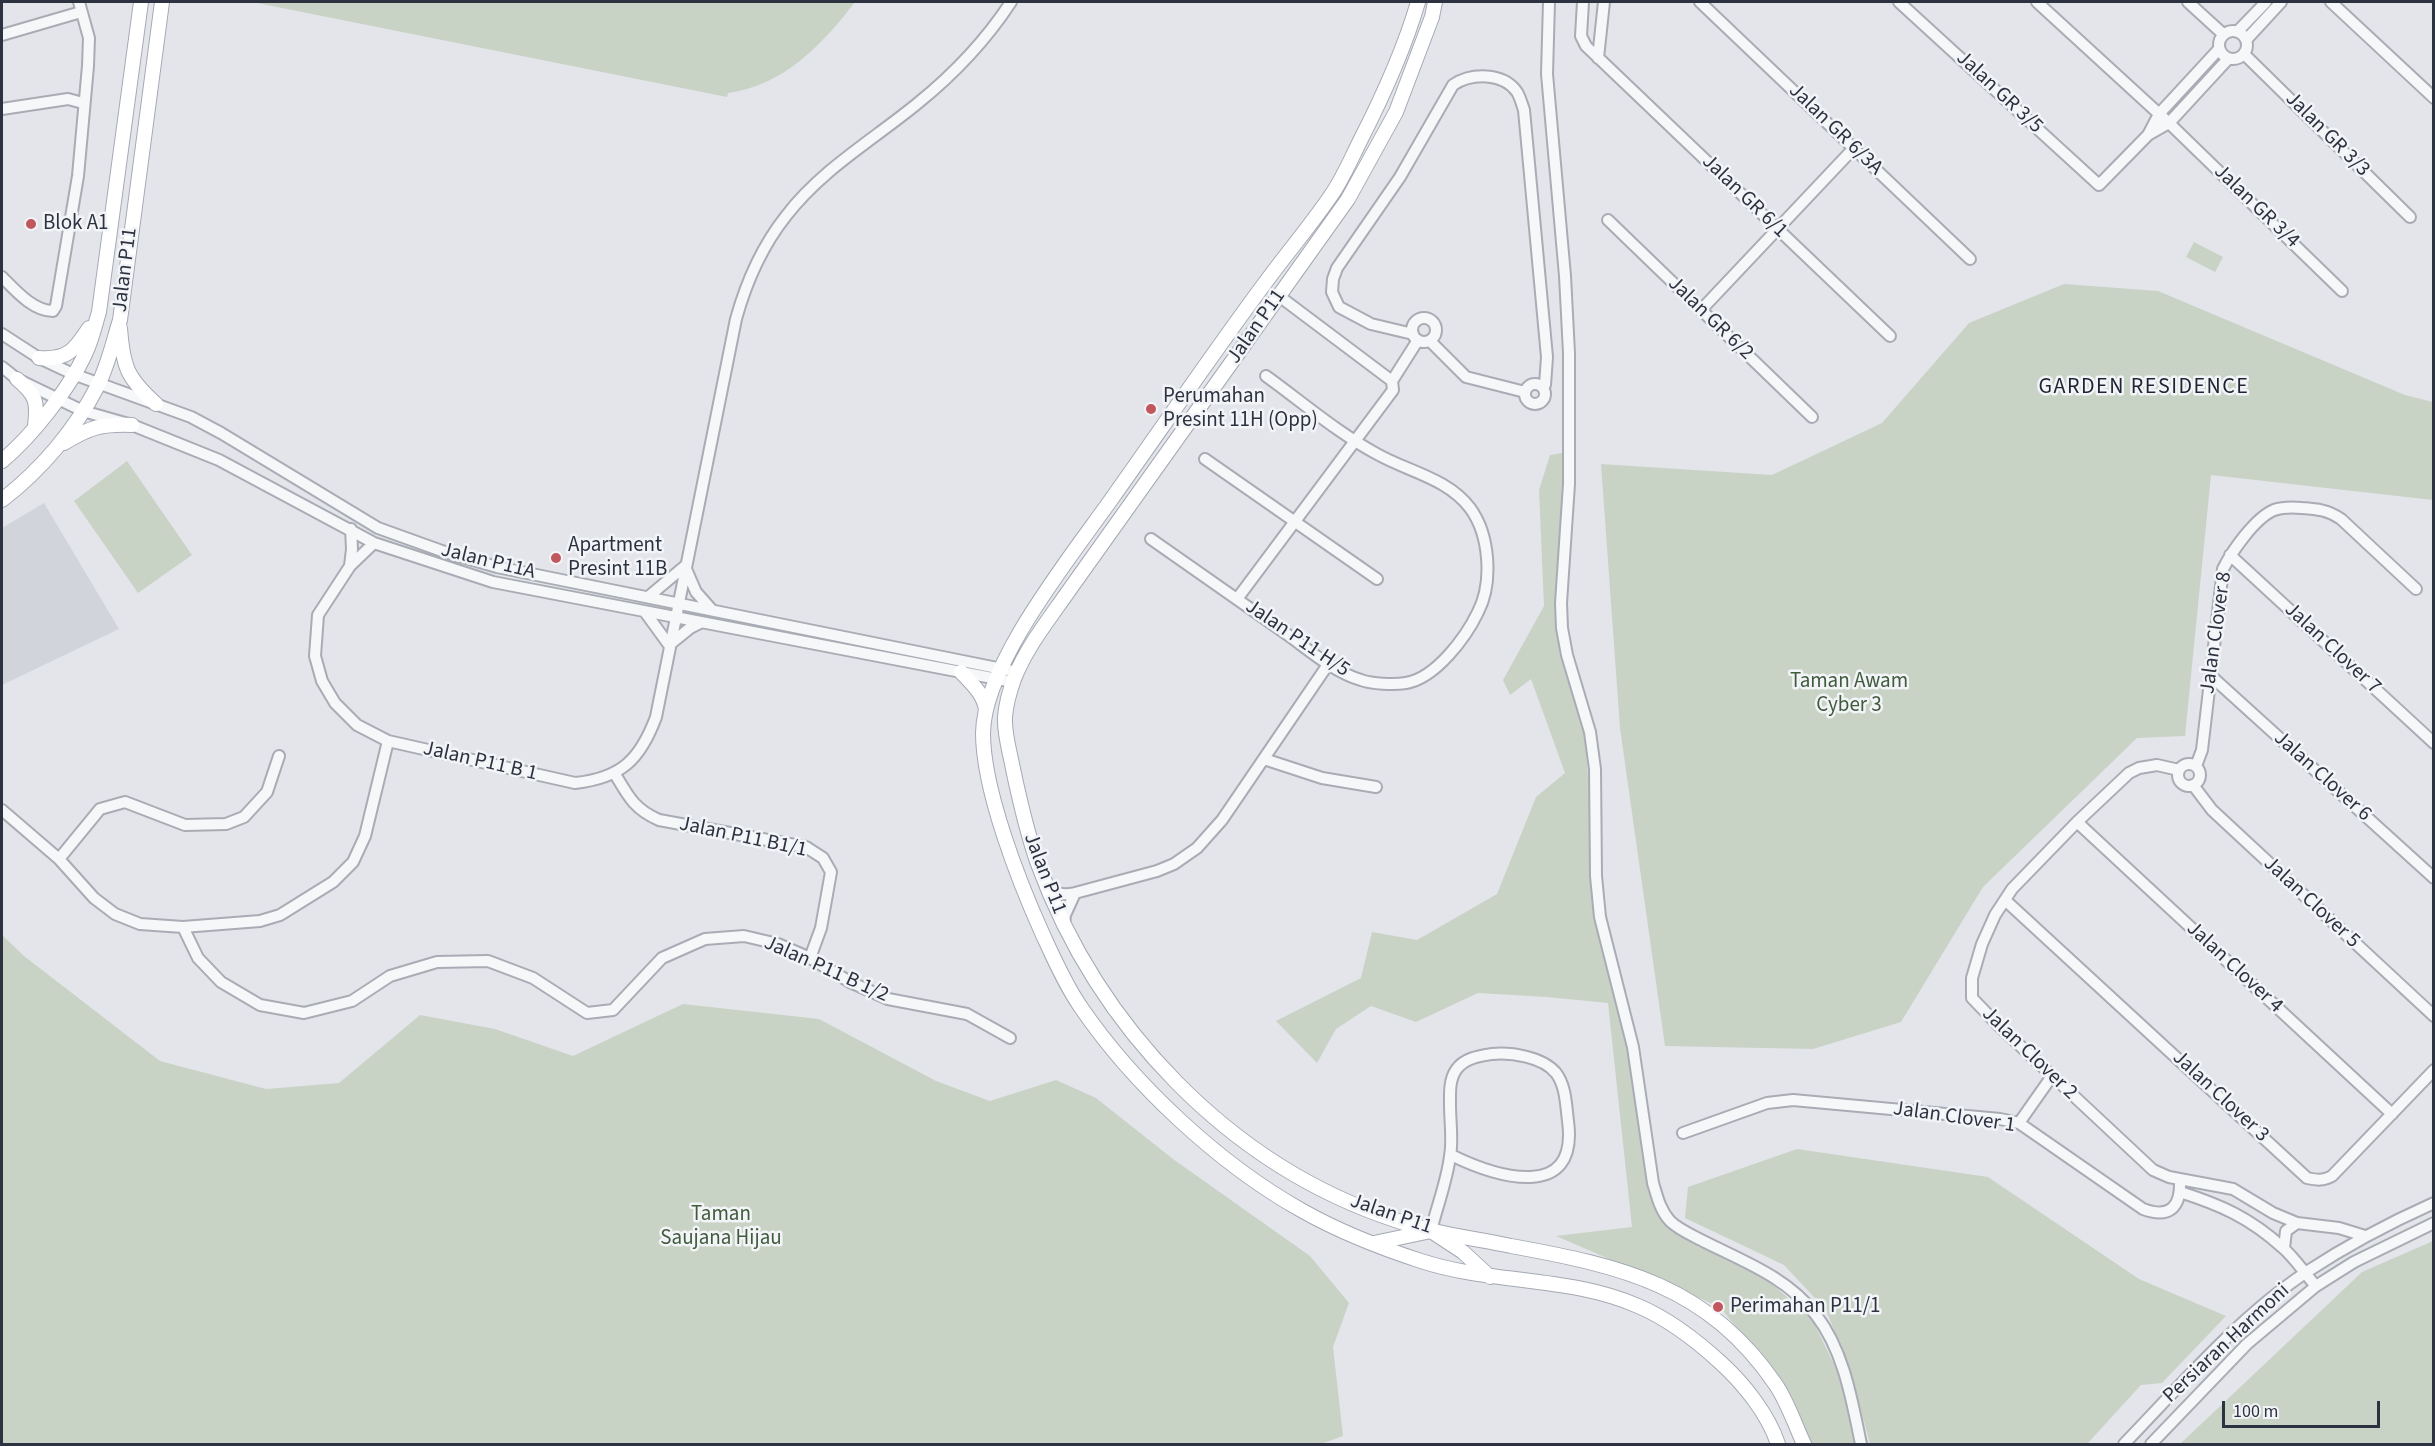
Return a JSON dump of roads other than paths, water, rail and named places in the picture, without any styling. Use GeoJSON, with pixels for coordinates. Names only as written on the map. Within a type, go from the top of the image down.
{"type":"FeatureCollection","features":[{"type":"Feature","properties":{"kind":"main road","name":"Jalan P11"},"geometry":{"type":"LineString","coordinates":[[2,461],[58,399],[86,352],[99,312],[141,2]]}},
{"type":"Feature","properties":{"kind":"main road","name":"Jalan P11"},"geometry":{"type":"LineString","coordinates":[[2,500],[58,447],[83,411],[99,385],[120,320],[162,2]]}},
{"type":"Feature","properties":{"kind":"main road","name":"Jalan P11"},"geometry":{"type":"LineString","coordinates":[[1418,2],[1397,63],[1380,103],[1335,190],[1250,304],[1055,579],[998,672],[986,710],[983,731],[987,774],[1007,841],[1032,909],[1060,972],[1081,1007],[1139,1079],[1187,1127],[1225,1159],[1301,1210],[1374,1243],[1422,1261],[1490,1277],[1569,1287],[1636,1304],[1672,1323],[1739,1380],[1774,1432],[1778,1444]]}},
{"type":"Feature","properties":{"kind":"main road","name":"Jalan P11"},"geometry":{"type":"LineString","coordinates":[[1435,2],[1432,18],[1396,112],[1348,199],[1039,633],[1015,677],[1005,715],[1006,733],[1027,835],[1064,927],[1083,962],[1104,993],[1154,1060],[1202,1107],[1258,1152],[1333,1195],[1393,1220],[1431,1231],[1580,1259],[1615,1268],[1651,1281],[1693,1302],[1728,1330],[1757,1361],[1778,1388],[1804,1444]]}},
{"type":"Feature","properties":{"kind":"main road"},"geometry":{"type":"LineString","coordinates":[[1250,304],[1279,296],[1279,264]]}},
{"type":"Feature","properties":{"kind":"main road"},"geometry":{"type":"LineString","coordinates":[[39,358],[56,359],[67,355],[80,342],[99,312]]}},
{"type":"Feature","properties":{"kind":"main road"},"geometry":{"type":"LineString","coordinates":[[120,320],[126,366],[135,385],[156,404]]}},
{"type":"Feature","properties":{"kind":"main road"},"geometry":{"type":"LineString","coordinates":[[17,379],[35,397],[37,408],[35,426]]}},
{"type":"Feature","properties":{"kind":"main road"},"geometry":{"type":"LineString","coordinates":[[58,447],[88,429],[106,424],[132,425]]}},
{"type":"Feature","properties":{"kind":"main road"},"geometry":{"type":"LineString","coordinates":[[961,672],[979,691],[985,701],[986,710]]}},
{"type":"Feature","properties":{"kind":"main road"},"geometry":{"type":"LineString","coordinates":[[1374,1243],[1431,1231],[1463,1252],[1490,1277]]}},
{"type":"Feature","properties":{"kind":"street","name":"Jalan P11 B 1"},"geometry":{"type":"LineString","coordinates":[[374,543],[350,567],[318,615],[315,656],[322,681],[335,703],[357,725],[388,741],[575,783],[595,781],[615,774],[641,750],[656,717],[736,319],[769,240],[786,215],[813,185],[841,161],[918,104],[950,76],[979,45],[1011,2]]}},
{"type":"Feature","properties":{"kind":"street"},"geometry":{"type":"LineString","coordinates":[[1549,2],[1547,74],[1565,276],[1569,353],[1569,484],[1561,603],[1562,628],[1567,655],[1590,732],[1595,769],[1596,876],[1600,918],[1633,1047],[1653,1183],[1659,1205],[1670,1221],[1683,1230],[1767,1272],[1797,1295],[1816,1315],[1835,1350],[1850,1393],[1860,1444]]}},
{"type":"Feature","properties":{"kind":"street","name":"Jalan GR 6/1"},"geometry":{"type":"LineString","coordinates":[[1582,2],[1581,36],[1586,46],[1890,336]]}},
{"type":"Feature","properties":{"kind":"street"},"geometry":{"type":"LineString","coordinates":[[1598,58],[1604,2]]}},
{"type":"Feature","properties":{"kind":"street","name":"Jalan GR 6/3A"},"geometry":{"type":"LineString","coordinates":[[1700,2],[1970,259]]}},
{"type":"Feature","properties":{"kind":"street","name":"Jalan GR 3/5"},"geometry":{"type":"LineString","coordinates":[[1899,2],[2099,185],[2148,135]]}},
{"type":"Feature","properties":{"kind":"street"},"geometry":{"type":"LineString","coordinates":[[2037,2],[2158,114]]}},
{"type":"Feature","properties":{"kind":"street"},"geometry":{"type":"LineString","coordinates":[[2188,2],[2223,34]]}},
{"type":"Feature","properties":{"kind":"street"},"geometry":{"type":"LineString","coordinates":[[2237,32],[2266,2]]}},
{"type":"Feature","properties":{"kind":"street"},"geometry":{"type":"LineString","coordinates":[[2246,40],[2281,2]]}},
{"type":"Feature","properties":{"kind":"street"},"geometry":{"type":"LineString","coordinates":[[2331,2],[2433,98]]}},
{"type":"Feature","properties":{"kind":"street"},"geometry":{"type":"LineString","coordinates":[[2,35],[80,7],[88,38],[78,176],[56,306],[53,310],[46,311],[33,304],[2,277]]}},
{"type":"Feature","properties":{"kind":"street"},"geometry":{"type":"LineString","coordinates":[[2148,135],[2158,114],[2219,49],[2219,41],[2223,34],[2237,32],[2246,40],[2247,47],[2244,54],[2238,58],[2228,58],[2219,49]]}},
{"type":"Feature","properties":{"kind":"street","name":"Jalan GR 3/3"},"geometry":{"type":"LineString","coordinates":[[2244,54],[2410,217]]}},
{"type":"Feature","properties":{"kind":"street"},"geometry":{"type":"LineString","coordinates":[[2148,135],[2169,123],[2228,58]]}},
{"type":"Feature","properties":{"kind":"street"},"geometry":{"type":"LineString","coordinates":[[1525,392],[1532,384],[1542,387],[1545,391],[1544,399],[1538,403],[1530,402],[1525,392],[1466,377],[1430,341],[1371,324],[1339,307],[1332,292],[1337,268],[1400,177],[1453,85],[1463,78],[1482,76],[1504,80],[1517,92],[1524,110],[1547,357],[1545,385],[1542,387]]}},
{"type":"Feature","properties":{"kind":"street"},"geometry":{"type":"LineString","coordinates":[[2,110],[68,99],[83,103]]}},
{"type":"Feature","properties":{"kind":"street","name":"Jalan GR 3/4"},"geometry":{"type":"LineString","coordinates":[[2158,114],[2342,291]]}},
{"type":"Feature","properties":{"kind":"street"},"geometry":{"type":"LineString","coordinates":[[1701,310],[1854,148]]}},
{"type":"Feature","properties":{"kind":"street","name":"Jalan GR 6/2"},"geometry":{"type":"LineString","coordinates":[[1608,220],[1812,417]]}},
{"type":"Feature","properties":{"kind":"street"},"geometry":{"type":"LineString","coordinates":[[1279,296],[1392,381]]}},
{"type":"Feature","properties":{"kind":"street"},"geometry":{"type":"LineString","coordinates":[[1237,599],[1393,390],[1392,381],[1416,337],[1415,322],[1427,318],[1434,323],[1436,330],[1430,341]]}},
{"type":"Feature","properties":{"kind":"street","name":"Jalan P11A"},"geometry":{"type":"LineString","coordinates":[[2,334],[39,358],[73,374],[191,417],[378,528],[442,551],[497,567],[712,609],[1015,677]]}},
{"type":"Feature","properties":{"kind":"street","name":"Jalan P11A"},"geometry":{"type":"LineString","coordinates":[[2,367],[17,379],[83,411],[132,425],[219,460],[374,543],[493,582],[961,672],[998,672]]}},
{"type":"Feature","properties":{"kind":"street","name":"Jalan P11 H/5"},"geometry":{"type":"LineString","coordinates":[[1151,539],[1329,663],[1362,681],[1407,683],[1431,671],[1457,647],[1483,602],[1487,581],[1485,546],[1480,524],[1455,492],[1438,481],[1395,464],[1356,441],[1266,376]]}},
{"type":"Feature","properties":{"kind":"street"},"geometry":{"type":"LineString","coordinates":[[1205,459],[1377,579]]}},
{"type":"Feature","properties":{"kind":"street","name":"Jalan Clover 8"},"geometry":{"type":"LineString","coordinates":[[2196,766],[2202,750],[2220,582],[2230,555],[2260,519],[2273,511],[2287,507],[2320,509],[2341,519],[2416,589]]}},
{"type":"Feature","properties":{"kind":"street"},"geometry":{"type":"LineString","coordinates":[[350,567],[351,529]]}},
{"type":"Feature","properties":{"kind":"street","name":"Jalan Clover 7"},"geometry":{"type":"LineString","coordinates":[[2230,555],[2433,743]]}},
{"type":"Feature","properties":{"kind":"street"},"geometry":{"type":"LineString","coordinates":[[648,597],[685,566],[691,583],[712,609]]}},
{"type":"Feature","properties":{"kind":"street"},"geometry":{"type":"LineString","coordinates":[[645,612],[669,645],[700,623]]}},
{"type":"Feature","properties":{"kind":"street"},"geometry":{"type":"LineString","coordinates":[[1046,886],[1064,896],[1076,893],[1156,871],[1173,864],[1197,848],[1222,820],[1329,663]]}},
{"type":"Feature","properties":{"kind":"street","name":"Jalan Clover 6"},"geometry":{"type":"LineString","coordinates":[[2211,676],[2433,878]]}},
{"type":"Feature","properties":{"kind":"street"},"geometry":{"type":"LineString","coordinates":[[2,810],[59,859],[94,898],[115,914],[140,924],[183,927],[260,921],[280,915],[333,882],[353,862],[365,836],[388,741]]}},
{"type":"Feature","properties":{"kind":"street"},"geometry":{"type":"LineString","coordinates":[[59,859],[100,809],[125,802],[185,825],[226,824],[244,817],[267,792],[279,756]]}},
{"type":"Feature","properties":{"kind":"street"},"geometry":{"type":"LineString","coordinates":[[1264,759],[1322,778],[1376,787]]}},
{"type":"Feature","properties":{"kind":"street"},"geometry":{"type":"LineString","coordinates":[[2186,764],[2196,766],[2200,772],[2200,778],[2193,786],[2182,784],[2178,777],[2179,770],[2186,764]]}},
{"type":"Feature","properties":{"kind":"street","name":"Jalan Clover 2"},"geometry":{"type":"LineString","coordinates":[[2179,770],[2157,765],[2139,768],[2129,773],[2077,822],[2012,890],[1995,915],[1982,944],[1972,978],[1970,990],[1972,998],[2153,1170],[2180,1180],[2233,1189],[2273,1213],[2297,1223],[2339,1228],[2365,1236]]}},
{"type":"Feature","properties":{"kind":"street","name":"Jalan P11 B1/1"},"geometry":{"type":"LineString","coordinates":[[615,774],[630,800],[642,813],[659,820],[806,847],[823,858],[831,872],[821,928],[810,958]]}},
{"type":"Feature","properties":{"kind":"street","name":"Jalan Clover 5"},"geometry":{"type":"LineString","coordinates":[[2193,786],[2212,810],[2433,1016]]}},
{"type":"Feature","properties":{"kind":"street","name":"Jalan Clover 4"},"geometry":{"type":"LineString","coordinates":[[2077,822],[2392,1114]]}},
{"type":"Feature","properties":{"kind":"street"},"geometry":{"type":"LineString","coordinates":[[1064,927],[1065,915],[1076,893]]}},
{"type":"Feature","properties":{"kind":"street","name":"Jalan Clover 3"},"geometry":{"type":"LineString","coordinates":[[2005,900],[2307,1178],[2326,1180],[2332,1176],[2433,1070]]}},
{"type":"Feature","properties":{"kind":"street","name":"Jalan P11 B 1/2"},"geometry":{"type":"LineString","coordinates":[[183,927],[198,958],[221,982],[260,1005],[304,1013],[352,1001],[390,976],[437,962],[488,961],[533,978],[587,1013],[613,1011],[662,958],[705,939],[744,936],[778,944],[888,999],[967,1014],[1010,1038]]}},
{"type":"Feature","properties":{"kind":"street"},"geometry":{"type":"LineString","coordinates":[[1431,1231],[1451,1155],[1450,1088],[1456,1069],[1473,1057],[1499,1054],[1532,1059],[1556,1073],[1565,1094],[1570,1136],[1566,1160],[1553,1173],[1525,1177],[1479,1169],[1451,1155]]}},
{"type":"Feature","properties":{"kind":"street"},"geometry":{"type":"LineString","coordinates":[[2019,1123],[2052,1076]]}},
{"type":"Feature","properties":{"kind":"street","name":"Jalan Clover 1"},"geometry":{"type":"LineString","coordinates":[[1683,1133],[1779,1100],[2000,1119],[2019,1123],[2143,1209],[2157,1214],[2169,1210],[2178,1201],[2180,1192]]}},
{"type":"Feature","properties":{"kind":"street"},"geometry":{"type":"LineString","coordinates":[[2180,1180],[2180,1192],[2229,1209],[2284,1248],[2316,1286]]}},
{"type":"Feature","properties":{"kind":"street","name":"Persiaran Harmoni"},"geometry":{"type":"LineString","coordinates":[[2124,1444],[2234,1331],[2304,1273],[2365,1236],[2433,1203]]}},
{"type":"Feature","properties":{"kind":"street","name":"Persiaran Harmoni"},"geometry":{"type":"LineString","coordinates":[[2151,1444],[2247,1344],[2316,1286],[2354,1262],[2433,1222]]}},
{"type":"Feature","properties":{"kind":"street"},"geometry":{"type":"LineString","coordinates":[[2284,1248],[2286,1231],[2297,1223]]}},
{"type":"Feature","properties":{"kind":"place","name":"Blok A1"},"geometry":{"type":"Point","coordinates":[31,224]}},
{"type":"Feature","properties":{"kind":"place","name":"Perumahan Presint 11H (Opp)"},"geometry":{"type":"Point","coordinates":[1151,409]}},
{"type":"Feature","properties":{"kind":"place","name":"Apartment Presint 11B"},"geometry":{"type":"Point","coordinates":[556,558]}},
{"type":"Feature","properties":{"kind":"place","name":"Perimahan P11/1"},"geometry":{"type":"Point","coordinates":[1718,1307]}},
{"type":"Feature","properties":{"kind":"district","name":"GARDEN RESIDENCE"},"geometry":{"type":"Point","coordinates":[2144,388]}},
{"type":"Feature","properties":{"kind":"park label","name":"Taman Awam Cyber 3"},"geometry":{"type":"Point","coordinates":[1849,694]}},
{"type":"Feature","properties":{"kind":"park label","name":"Taman Saujana Hijau"},"geometry":{"type":"Point","coordinates":[721,1227]}}]}
